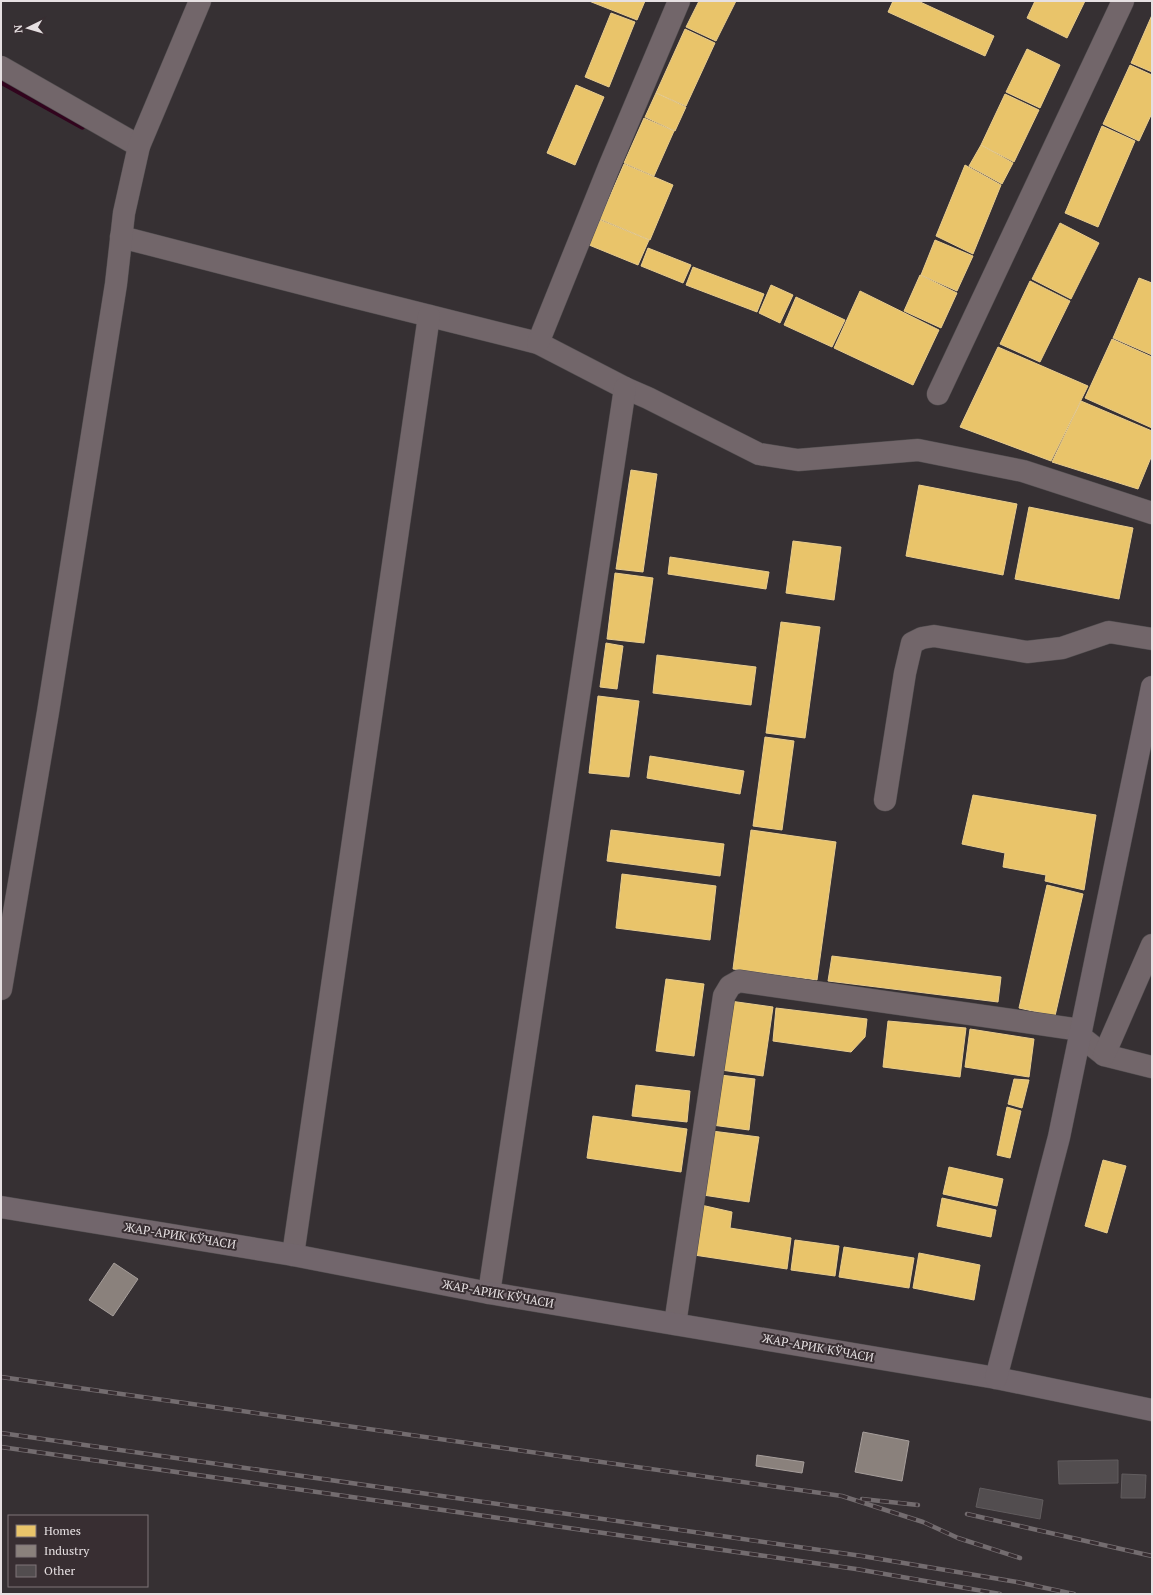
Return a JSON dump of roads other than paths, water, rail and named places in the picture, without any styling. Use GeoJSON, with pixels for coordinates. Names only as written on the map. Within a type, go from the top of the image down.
{"type":"FeatureCollection","features":[{"type":"Feature","properties":{"kind":"main road"},"geometry":{"type":"LineString","coordinates":[[996,1378],[1059,1137],[1152,687]]}},
{"type":"Feature","properties":{"kind":"main road","name":"ЖАР-АРИК КЎЧАСИ"},"geometry":{"type":"LineString","coordinates":[[1,1207],[293,1255],[489,1293],[996,1378],[1152,1410]]}},
{"type":"Feature","properties":{"kind":"street"},"geometry":{"type":"LineString","coordinates":[[1,989],[48,712],[110,323],[124,212],[139,146],[200,1]]}},
{"type":"Feature","properties":{"kind":"street"},"geometry":{"type":"LineString","coordinates":[[538,343],[609,167],[679,1]]}},
{"type":"Feature","properties":{"kind":"street"},"geometry":{"type":"LineString","coordinates":[[938,394],[1123,1]]}},
{"type":"Feature","properties":{"kind":"street"},"geometry":{"type":"LineString","coordinates":[[1,67],[139,146]]}},
{"type":"Feature","properties":{"kind":"street"},"geometry":{"type":"LineString","coordinates":[[121,237],[538,343],[759,454],[798,460],[918,450],[1023,471],[1152,513]]}},
{"type":"Feature","properties":{"kind":"street"},"geometry":{"type":"LineString","coordinates":[[293,1255],[429,316]]}},
{"type":"Feature","properties":{"kind":"street"},"geometry":{"type":"LineString","coordinates":[[489,1293],[625,388]]}},
{"type":"Feature","properties":{"kind":"street"},"geometry":{"type":"LineString","coordinates":[[885,800],[905,673],[912,643],[922,638],[934,636],[1027,652],[1062,648],[1109,632],[1152,638]]}},
{"type":"Feature","properties":{"kind":"street"},"geometry":{"type":"LineString","coordinates":[[1104,1055],[1152,945]]}},
{"type":"Feature","properties":{"kind":"street"},"geometry":{"type":"LineString","coordinates":[[675,1324],[724,996],[730,986],[739,981],[1081,1033],[1104,1055],[1152,1067]]}},
{"type":"Feature","properties":{"kind":"waterway"},"geometry":{"type":"LineString","coordinates":[[1,81],[82,126]]}},
{"type":"Feature","properties":{"kind":"railway"},"geometry":{"type":"LineString","coordinates":[[1,1377],[842,1496],[923,1522],[958,1538],[1020,1558]]}},
{"type":"Feature","properties":{"kind":"railway"},"geometry":{"type":"LineString","coordinates":[[1,1433],[862,1556],[1017,1582],[1074,1594]]}},
{"type":"Feature","properties":{"kind":"railway"},"geometry":{"type":"LineString","coordinates":[[1,1447],[856,1569],[1000,1594]]}},
{"type":"Feature","properties":{"kind":"railway"},"geometry":{"type":"LineString","coordinates":[[862,1499],[918,1505]]}},
{"type":"Feature","properties":{"kind":"railway"},"geometry":{"type":"LineString","coordinates":[[967,1514],[1152,1556]]}}]}
